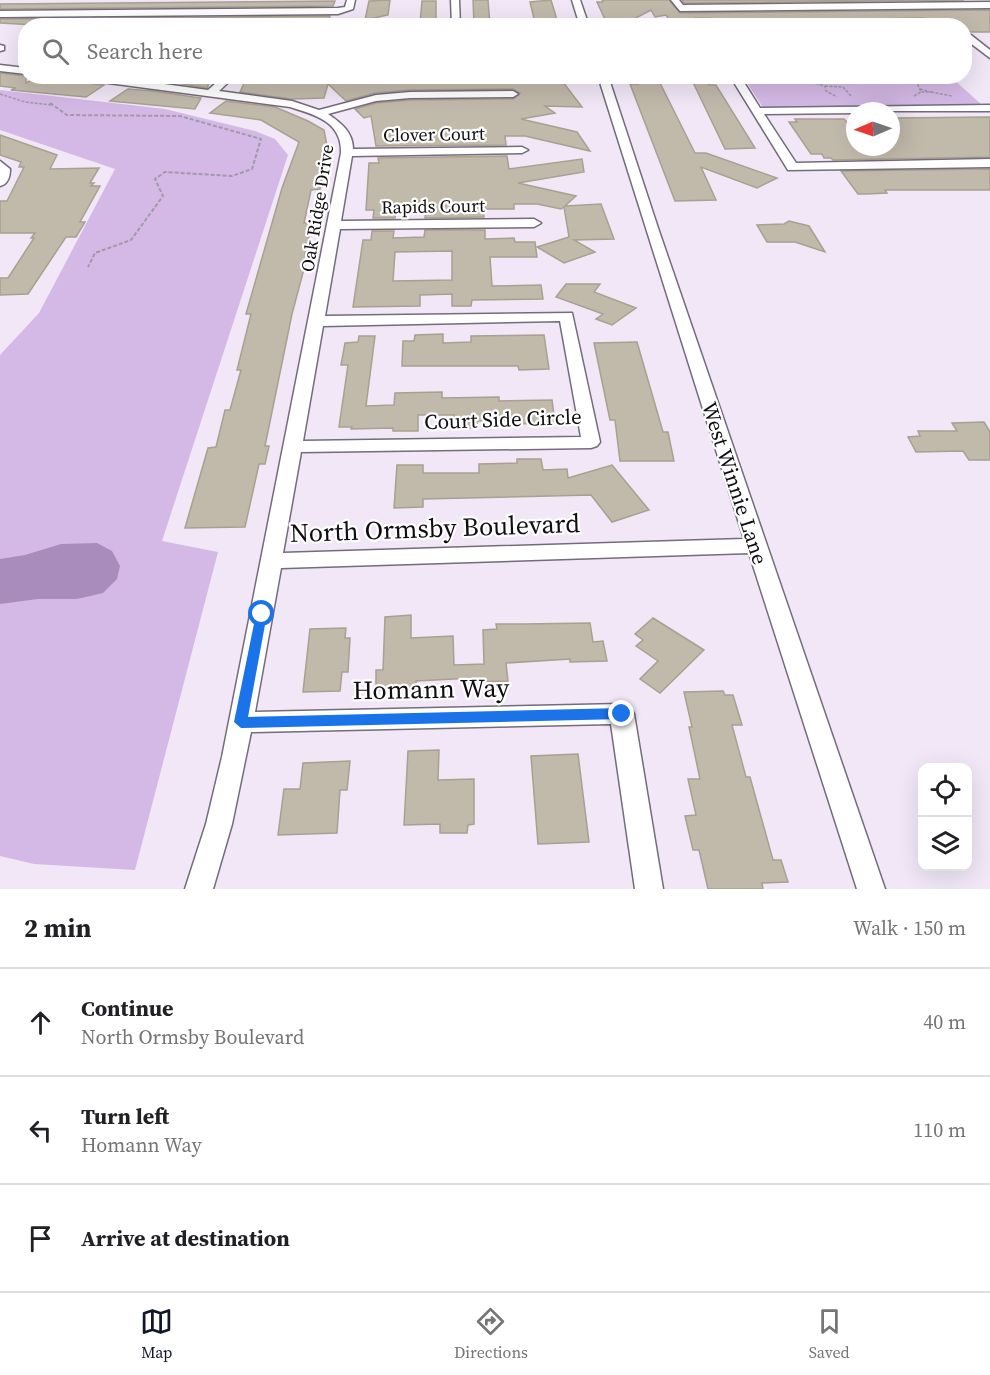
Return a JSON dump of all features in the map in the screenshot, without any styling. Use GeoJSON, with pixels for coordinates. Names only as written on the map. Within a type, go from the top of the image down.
{"type":"FeatureCollection","features":[{"type":"Feature","properties":{"kind":"street"},"geometry":{"type":"LineString","coordinates":[[0,14],[345,10],[349,9],[351,0]]}},
{"type":"Feature","properties":{"kind":"street"},"geometry":{"type":"LineString","coordinates":[[455,0],[456,18]]}},
{"type":"Feature","properties":{"kind":"street"},"geometry":{"type":"LineString","coordinates":[[576,0],[582,18]]}},
{"type":"Feature","properties":{"kind":"street"},"geometry":{"type":"LineString","coordinates":[[677,4],[990,5]]}},
{"type":"Feature","properties":{"kind":"street"},"geometry":{"type":"LineString","coordinates":[[972,38],[984,37]]}},
{"type":"Feature","properties":{"kind":"street"},"geometry":{"type":"LineString","coordinates":[[972,42],[990,55]]}},
{"type":"Feature","properties":{"kind":"street"},"geometry":{"type":"LineString","coordinates":[[0,68],[18,70]]}},
{"type":"Feature","properties":{"kind":"street","name":"Oak Ridge Drive"},"geometry":{"type":"LineString","coordinates":[[142,84],[292,104],[331,119],[347,139],[347,153],[272,561]]}},
{"type":"Feature","properties":{"kind":"street"},"geometry":{"type":"LineString","coordinates":[[212,93],[222,84]]}},
{"type":"Feature","properties":{"kind":"street","name":"West Winnie Lane"},"geometry":{"type":"LineString","coordinates":[[605,84],[649,227],[811,716],[871,889]]}},
{"type":"Feature","properties":{"kind":"street"},"geometry":{"type":"LineString","coordinates":[[740,84],[792,167],[990,164]]}},
{"type":"Feature","properties":{"kind":"street"},"geometry":{"type":"LineString","coordinates":[[319,113],[376,98],[410,95],[513,94]]}},
{"type":"Feature","properties":{"kind":"street"},"geometry":{"type":"LineString","coordinates":[[757,111],[990,108]]}},
{"type":"Feature","properties":{"kind":"street","name":"Clover Court"},"geometry":{"type":"LineString","coordinates":[[347,153],[522,150]]}},
{"type":"Feature","properties":{"kind":"street"},"geometry":{"type":"LineString","coordinates":[[0,165],[4,169],[4,177],[0,182]]}},
{"type":"Feature","properties":{"kind":"street","name":"Rapids Court"},"geometry":{"type":"LineString","coordinates":[[333,225],[534,223]]}},
{"type":"Feature","properties":{"kind":"street","name":"Court Side Circle"},"geometry":{"type":"LineString","coordinates":[[294,447],[591,442],[567,316],[338,319],[316,322]]}},
{"type":"Feature","properties":{"kind":"street","name":"North Ormsby Boulevard"},"geometry":{"type":"LineString","coordinates":[[199,889],[216,839],[272,561],[756,546]]}},
{"type":"Feature","properties":{"kind":"street","name":"Homann Way"},"geometry":{"type":"LineString","coordinates":[[241,722],[622,714],[650,889]]}},
{"type":"Feature","properties":{"kind":"path"},"geometry":{"type":"LineString","coordinates":[[816,84],[843,87],[851,96]]}},
{"type":"Feature","properties":{"kind":"path"},"geometry":{"type":"LineString","coordinates":[[908,98],[921,91],[916,84]]}},
{"type":"Feature","properties":{"kind":"path"},"geometry":{"type":"LineString","coordinates":[[825,86],[826,91],[837,97],[856,97]]}},
{"type":"Feature","properties":{"kind":"path"},"geometry":{"type":"LineString","coordinates":[[0,94],[25,102],[50,103],[67,115],[180,116],[261,140],[252,169],[232,176],[165,172],[155,179],[164,196],[131,240],[95,254],[88,267]]}},
{"type":"Feature","properties":{"kind":"shaded area"},"geometry":{"type":"Polygon","coordinates":[[[748,84],[959,84],[982,105],[900,107],[900,102],[846,102],[846,107],[764,109],[748,84]]]}},
{"type":"Feature","properties":{"kind":"shaded area"},"geometry":{"type":"Polygon","coordinates":[[[0,90],[165,109],[255,131],[275,139],[288,155],[162,541],[218,552],[135,870],[34,864],[0,856],[0,355],[39,313],[115,169],[0,130],[0,90]]]}},
{"type":"Feature","properties":{"kind":"shaded area"},"geometry":{"type":"Polygon","coordinates":[[[97,543],[112,551],[120,566],[117,579],[103,593],[77,599],[38,599],[0,604],[0,559],[25,555],[61,544],[97,543]]]}},
{"type":"Feature","properties":{"kind":"building"},"geometry":{"type":"Polygon","coordinates":[[[390,0],[388,15],[365,18],[369,1],[390,0]]]}},
{"type":"Feature","properties":{"kind":"building"},"geometry":{"type":"Polygon","coordinates":[[[473,0],[488,0],[489,18],[474,18],[473,0]]]}},
{"type":"Feature","properties":{"kind":"building"},"geometry":{"type":"Polygon","coordinates":[[[551,0],[556,18],[534,18],[530,2],[551,0]]]}},
{"type":"Feature","properties":{"kind":"building"},"geometry":{"type":"Polygon","coordinates":[[[602,0],[669,0],[680,13],[990,10],[990,32],[972,32],[972,18],[668,18],[666,15],[655,17],[651,10],[636,18],[604,18],[597,2],[603,2],[602,0]]]}},
{"type":"Feature","properties":{"kind":"building"},"geometry":{"type":"Polygon","coordinates":[[[682,0],[964,0],[684,3],[682,0]]]}},
{"type":"Feature","properties":{"kind":"building"},"geometry":{"type":"Polygon","coordinates":[[[335,1],[333,6],[0,9],[0,4],[335,1]]]}},
{"type":"Feature","properties":{"kind":"building"},"geometry":{"type":"Polygon","coordinates":[[[422,1],[436,1],[436,18],[420,18],[422,1]]]}},
{"type":"Feature","properties":{"kind":"building"},"geometry":{"type":"Polygon","coordinates":[[[330,16],[329,18],[110,18],[330,16]]]}},
{"type":"Feature","properties":{"kind":"building"},"geometry":{"type":"Polygon","coordinates":[[[0,19],[18,19],[18,24],[0,23],[0,19]]]}},
{"type":"Feature","properties":{"kind":"building"},"geometry":{"type":"Polygon","coordinates":[[[0,73],[18,75],[18,84],[104,85],[86,97],[11,90],[16,88],[0,86],[0,73]]]}},
{"type":"Feature","properties":{"kind":"building"},"geometry":{"type":"Polygon","coordinates":[[[182,84],[209,84],[207,88],[182,84]]]}},
{"type":"Feature","properties":{"kind":"building"},"geometry":{"type":"Polygon","coordinates":[[[244,84],[328,84],[324,98],[291,99],[240,92],[244,84]]]}},
{"type":"Feature","properties":{"kind":"building"},"geometry":{"type":"Polygon","coordinates":[[[328,84],[565,84],[582,107],[545,106],[555,113],[521,119],[577,132],[590,151],[525,136],[505,136],[506,145],[376,146],[371,116],[364,118],[355,109],[376,103],[410,100],[513,99],[520,93],[513,89],[410,90],[375,93],[346,101],[328,84]]]}},
{"type":"Feature","properties":{"kind":"building"},"geometry":{"type":"Polygon","coordinates":[[[630,84],[660,84],[695,153],[706,153],[777,178],[757,188],[701,167],[716,200],[675,201],[630,84]]]}},
{"type":"Feature","properties":{"kind":"building"},"geometry":{"type":"Polygon","coordinates":[[[694,84],[716,85],[755,148],[725,149],[694,84]]]}},
{"type":"Feature","properties":{"kind":"building"},"geometry":{"type":"Polygon","coordinates":[[[128,89],[201,98],[195,109],[110,101],[128,89]]]}},
{"type":"Feature","properties":{"kind":"building"},"geometry":{"type":"Polygon","coordinates":[[[226,101],[275,107],[308,121],[324,130],[328,151],[320,189],[311,190],[304,223],[312,223],[305,254],[308,254],[292,314],[265,446],[269,446],[265,464],[259,464],[245,527],[185,528],[208,448],[216,447],[225,410],[230,410],[241,370],[237,370],[251,314],[246,314],[282,188],[299,142],[261,120],[210,113],[226,101]]]}},
{"type":"Feature","properties":{"kind":"building"},"geometry":{"type":"Polygon","coordinates":[[[990,117],[990,157],[833,160],[824,158],[822,154],[811,154],[789,122],[797,122],[795,119],[844,119],[846,121],[846,156],[900,156],[900,118],[990,117]]]}},
{"type":"Feature","properties":{"kind":"building"},"geometry":{"type":"Polygon","coordinates":[[[0,135],[57,155],[50,169],[99,168],[90,183],[94,183],[91,186],[100,186],[80,222],[85,222],[76,237],[66,237],[28,294],[0,295],[0,278],[8,278],[35,233],[0,233],[0,201],[7,201],[24,167],[19,167],[21,162],[0,155],[0,135]]]}},
{"type":"Feature","properties":{"kind":"building"},"geometry":{"type":"Polygon","coordinates":[[[507,156],[509,169],[582,159],[584,172],[518,183],[576,196],[565,206],[601,204],[614,239],[574,240],[595,252],[564,263],[537,247],[569,237],[564,207],[561,209],[537,204],[514,204],[514,209],[483,209],[484,217],[425,218],[426,208],[396,209],[395,218],[373,218],[374,210],[366,210],[369,163],[379,163],[378,158],[507,156]]]}},
{"type":"Feature","properties":{"kind":"building"},"geometry":{"type":"Polygon","coordinates":[[[990,169],[990,190],[885,190],[887,193],[866,194],[858,194],[841,171],[990,169]]]}},
{"type":"Feature","properties":{"kind":"building"},"geometry":{"type":"Polygon","coordinates":[[[789,221],[809,226],[825,252],[795,242],[767,242],[757,225],[784,224],[789,221]]]}},
{"type":"Feature","properties":{"kind":"building"},"geometry":{"type":"Polygon","coordinates":[[[425,230],[485,230],[485,239],[514,238],[515,242],[535,242],[537,257],[490,257],[492,286],[541,285],[543,299],[472,300],[471,306],[452,306],[452,294],[420,295],[420,306],[353,307],[363,240],[371,240],[372,231],[394,231],[393,238],[424,237],[425,230]],[[452,251],[395,252],[393,281],[452,280],[452,251]]]}},
{"type":"Feature","properties":{"kind":"building"},"geometry":{"type":"Polygon","coordinates":[[[566,284],[600,284],[594,292],[636,308],[612,325],[596,319],[603,314],[556,297],[566,284]]]}},
{"type":"Feature","properties":{"kind":"building"},"geometry":{"type":"Polygon","coordinates":[[[443,334],[443,343],[471,342],[471,336],[544,335],[549,369],[519,370],[518,366],[402,366],[403,341],[414,341],[415,335],[443,334]]]}},
{"type":"Feature","properties":{"kind":"building"},"geometry":{"type":"Polygon","coordinates":[[[359,336],[375,336],[366,406],[394,405],[395,393],[442,392],[442,398],[499,397],[499,401],[552,400],[555,423],[513,424],[513,420],[477,421],[477,428],[454,428],[454,415],[418,415],[418,431],[339,427],[348,365],[341,365],[345,343],[358,342],[359,336]]]}},
{"type":"Feature","properties":{"kind":"building"},"geometry":{"type":"Polygon","coordinates":[[[637,342],[663,432],[668,432],[674,461],[620,461],[615,420],[610,420],[594,343],[637,342]]]}},
{"type":"Feature","properties":{"kind":"building"},"geometry":{"type":"Polygon","coordinates":[[[984,422],[990,432],[990,460],[969,460],[963,451],[916,452],[908,437],[920,436],[918,431],[957,431],[952,423],[984,422]]]}},
{"type":"Feature","properties":{"kind":"building"},"geometry":{"type":"Polygon","coordinates":[[[517,459],[541,459],[543,470],[567,469],[568,478],[612,465],[649,510],[612,522],[591,495],[423,499],[423,507],[394,508],[397,465],[423,465],[423,473],[479,473],[479,464],[517,463],[517,459]]]}},
{"type":"Feature","properties":{"kind":"building"},"geometry":{"type":"Polygon","coordinates":[[[411,615],[411,638],[453,636],[454,665],[484,664],[483,630],[497,629],[496,624],[590,623],[593,642],[603,641],[607,661],[570,662],[570,659],[506,663],[508,681],[473,682],[473,678],[416,681],[416,687],[376,690],[376,670],[383,670],[385,617],[411,615]]]}},
{"type":"Feature","properties":{"kind":"building"},"geometry":{"type":"Polygon","coordinates":[[[653,618],[704,650],[660,693],[640,679],[658,661],[636,646],[643,640],[635,634],[653,618]]]}},
{"type":"Feature","properties":{"kind":"building"},"geometry":{"type":"Polygon","coordinates":[[[346,628],[345,638],[350,638],[348,672],[342,672],[340,691],[303,692],[310,629],[346,628]]]}},
{"type":"Feature","properties":{"kind":"building"},"geometry":{"type":"Polygon","coordinates":[[[723,691],[725,695],[733,695],[742,725],[732,725],[746,777],[750,777],[773,860],[781,860],[788,882],[762,883],[763,889],[708,889],[699,850],[693,850],[685,816],[696,815],[688,779],[700,779],[684,692],[723,691]]]}},
{"type":"Feature","properties":{"kind":"building"},"geometry":{"type":"Polygon","coordinates":[[[439,750],[438,780],[474,779],[474,824],[468,825],[467,833],[440,833],[440,824],[404,825],[408,751],[439,750]]]}},
{"type":"Feature","properties":{"kind":"building"},"geometry":{"type":"Polygon","coordinates":[[[578,754],[589,842],[538,844],[531,756],[578,754]]]}},
{"type":"Feature","properties":{"kind":"building"},"geometry":{"type":"Polygon","coordinates":[[[350,761],[347,790],[340,790],[337,833],[278,835],[284,789],[300,789],[303,763],[350,761]]]}},
{"type":"Feature","properties":{"kind":"route"},"geometry":{"type":"LineString","coordinates":[[262,614],[241,722],[622,714]]}}]}
